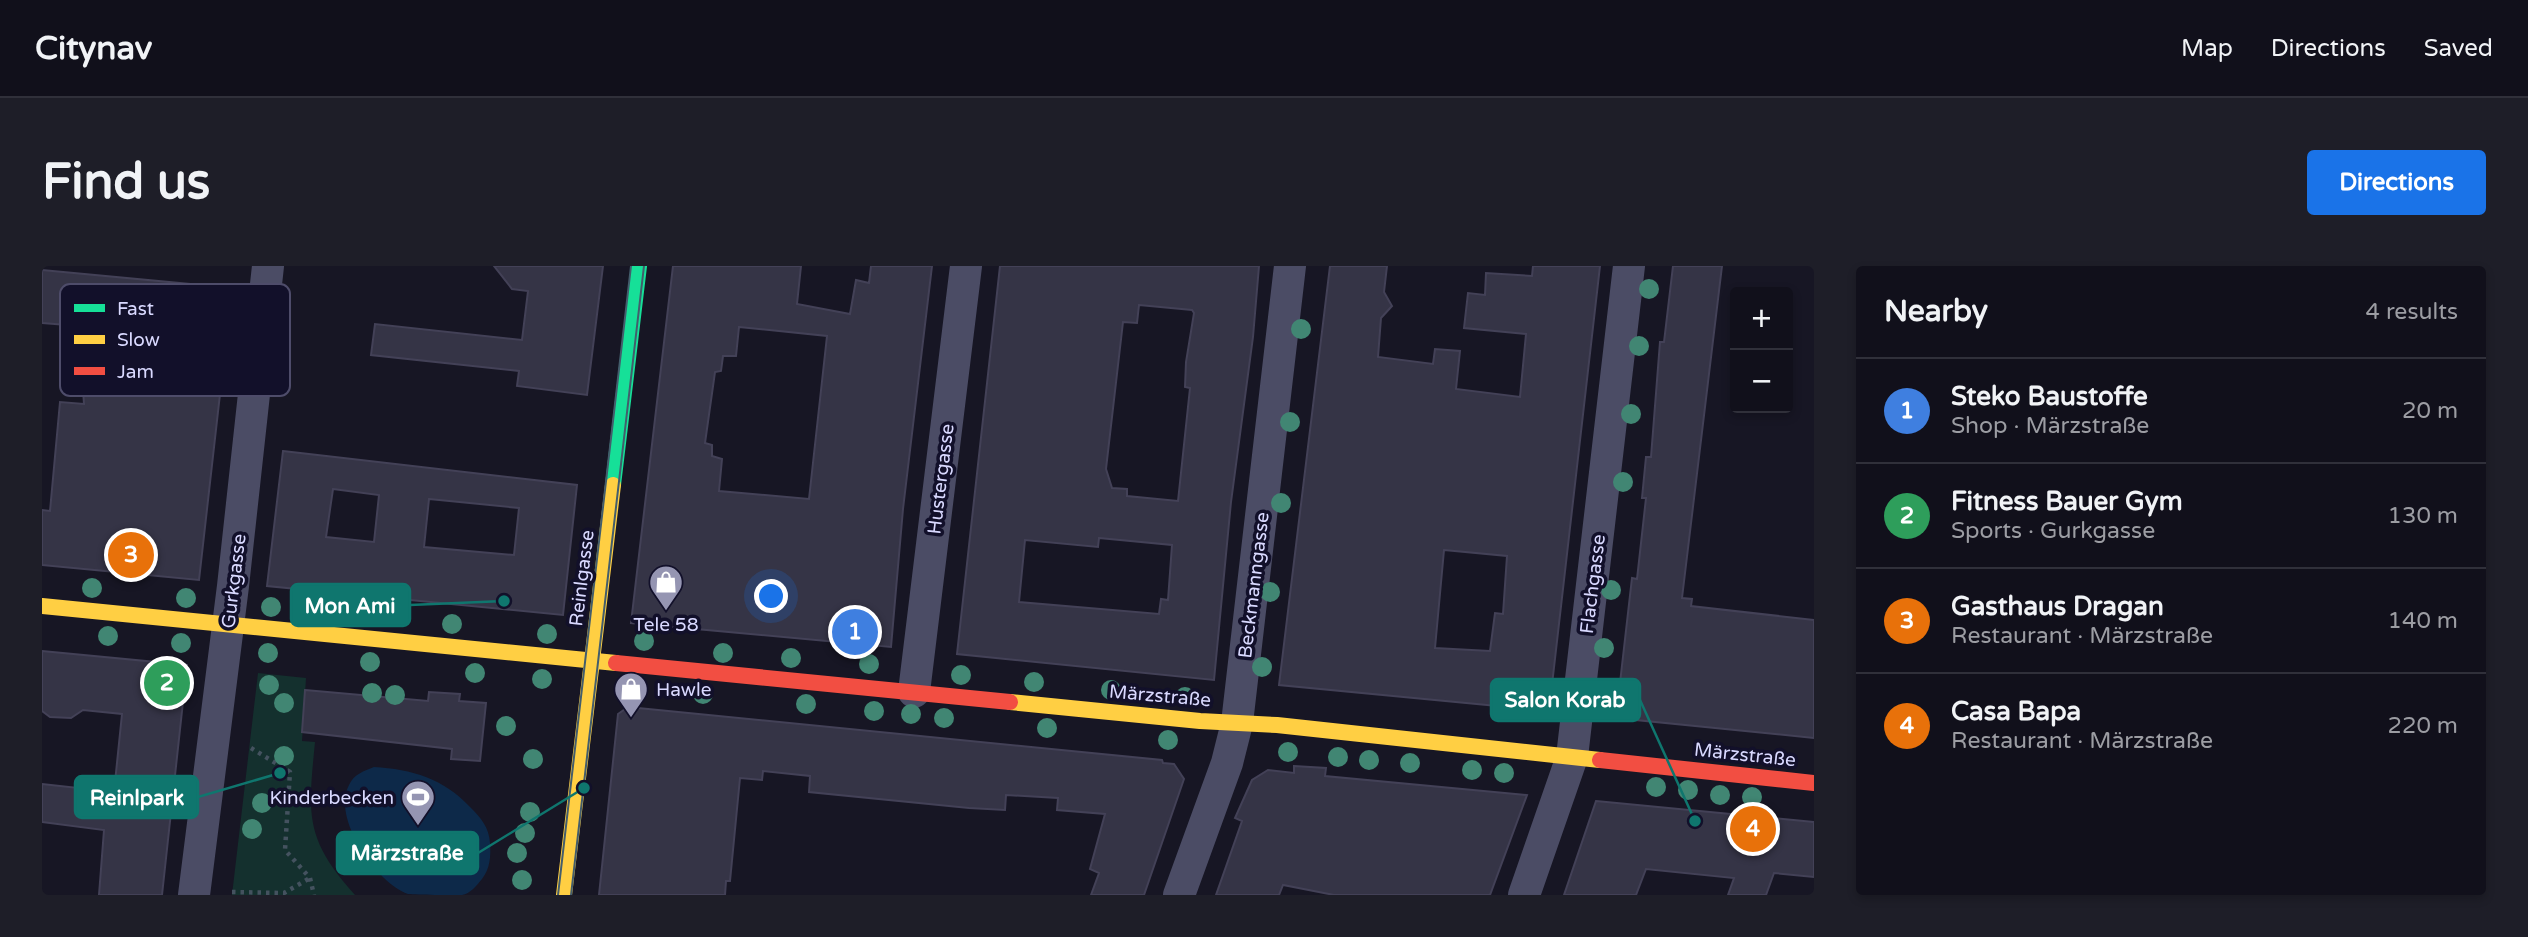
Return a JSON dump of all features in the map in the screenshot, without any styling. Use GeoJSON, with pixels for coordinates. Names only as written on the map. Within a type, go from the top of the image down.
{"type":"FeatureCollection","features":[{"type":"Feature","properties":{"kind":"street","name":"Gurkgasse"},"geometry":{"type":"LineString","coordinates":[[266,284],[268,266]]}},
{"type":"Feature","properties":{"kind":"street","name":"Reinlgasse"},"geometry":{"type":"LineString","coordinates":[[564,895],[639,266]]}},
{"type":"Feature","properties":{"kind":"street","name":"Hustergasse"},"geometry":{"type":"LineString","coordinates":[[914,692],[966,266]]}},
{"type":"Feature","properties":{"kind":"street","name":"Beckmanngasse"},"geometry":{"type":"LineString","coordinates":[[1179,895],[1227,763],[1237,723],[1290,266]]}},
{"type":"Feature","properties":{"kind":"street","name":"Flachgasse"},"geometry":{"type":"LineString","coordinates":[[1524,895],[1572,757],[1629,266]]}},
{"type":"Feature","properties":{"kind":"street","name":"Gurkgasse"},"geometry":{"type":"LineString","coordinates":[[194,895],[253,396]]}},
{"type":"Feature","properties":{"kind":"street","name":"Märzstraße"},"geometry":{"type":"LineString","coordinates":[[42,606],[1199,721],[1277,724],[1814,783]]}},
{"type":"Feature","properties":{"kind":"path"},"geometry":{"type":"LineString","coordinates":[[251,748],[290,772],[285,849],[310,878],[314,895]]}},
{"type":"Feature","properties":{"kind":"path"},"geometry":{"type":"LineString","coordinates":[[232,892],[284,893],[310,878]]}},
{"type":"Feature","properties":{"kind":"green space"},"geometry":{"type":"Polygon","coordinates":[[[258,673],[306,678],[302,741],[315,742],[311,789],[313,824],[326,857],[355,895],[232,895],[258,673]]]}},
{"type":"Feature","properties":{"kind":"water","name":"Kinderbecken"},"geometry":{"type":"Polygon","coordinates":[[[374,767],[401,770],[426,777],[460,797],[481,819],[489,837],[489,862],[485,875],[471,891],[462,895],[408,894],[396,888],[371,863],[352,831],[346,814],[345,799],[354,778],[374,767]]]}},
{"type":"Feature","properties":{"kind":"building"},"geometry":{"type":"Polygon","coordinates":[[[494,266],[603,266],[587,395],[517,386],[519,371],[371,355],[375,324],[522,340],[528,291],[512,289],[494,266]]]}},
{"type":"Feature","properties":{"kind":"building"},"geometry":{"type":"Polygon","coordinates":[[[673,266],[801,266],[797,304],[850,314],[856,280],[869,283],[871,266],[932,266],[903,509],[891,647],[631,623],[673,266]],[[739,327],[736,356],[723,356],[721,371],[715,372],[705,443],[712,445],[712,456],[722,459],[719,491],[809,499],[827,336],[739,327]]]}},
{"type":"Feature","properties":{"kind":"building"},"geometry":{"type":"Polygon","coordinates":[[[1000,266],[1259,266],[1253,337],[1231,502],[1214,680],[957,654],[1000,266]],[[1139,305],[1137,323],[1123,322],[1106,469],[1112,488],[1127,489],[1127,496],[1178,501],[1190,388],[1185,387],[1186,362],[1194,313],[1192,310],[1139,305]],[[1099,538],[1098,547],[1025,540],[1019,602],[1159,614],[1161,599],[1168,600],[1172,545],[1099,538]]]}},
{"type":"Feature","properties":{"kind":"building"},"geometry":{"type":"Polygon","coordinates":[[[1330,266],[1387,266],[1384,292],[1392,306],[1381,318],[1378,357],[1433,364],[1435,349],[1460,351],[1456,389],[1520,397],[1526,334],[1464,328],[1468,293],[1485,295],[1486,273],[1532,276],[1533,266],[1600,266],[1549,711],[1279,685],[1330,266]],[[1444,550],[1435,648],[1490,651],[1495,613],[1503,614],[1507,556],[1444,550]]]}},
{"type":"Feature","properties":{"kind":"building"},"geometry":{"type":"Polygon","coordinates":[[[1673,266],[1722,266],[1682,598],[1692,599],[1691,606],[1814,620],[1814,738],[1616,718],[1632,578],[1637,579],[1646,498],[1642,498],[1646,457],[1651,457],[1660,342],[1664,342],[1673,266]]]}},
{"type":"Feature","properties":{"kind":"building"},"geometry":{"type":"Polygon","coordinates":[[[42,270],[190,284],[60,284],[60,324],[42,323],[42,270]]]}},
{"type":"Feature","properties":{"kind":"building"},"geometry":{"type":"Polygon","coordinates":[[[83,396],[220,396],[199,580],[42,565],[42,510],[50,511],[60,402],[84,404],[83,396]]]}},
{"type":"Feature","properties":{"kind":"building"},"geometry":{"type":"Polygon","coordinates":[[[283,451],[577,485],[563,615],[267,586],[283,451]],[[333,489],[326,537],[374,542],[379,495],[333,489]],[[429,499],[424,547],[514,555],[519,508],[429,499]]]}},
{"type":"Feature","properties":{"kind":"building"},"geometry":{"type":"Polygon","coordinates":[[[42,651],[187,665],[162,895],[99,895],[104,830],[42,822],[42,784],[114,792],[122,714],[83,710],[71,718],[50,717],[42,711],[42,651]]]}},
{"type":"Feature","properties":{"kind":"building"},"geometry":{"type":"Polygon","coordinates":[[[305,690],[428,701],[429,692],[460,694],[459,701],[486,703],[480,761],[451,759],[452,749],[302,732],[305,690]]]}},
{"type":"Feature","properties":{"kind":"building"},"geometry":{"type":"Polygon","coordinates":[[[628,707],[1162,760],[1163,763],[1174,764],[1184,779],[1144,895],[1091,895],[1099,873],[1090,869],[1105,814],[1057,810],[1058,798],[1006,795],[1005,810],[969,808],[809,792],[810,776],[763,771],[762,780],[740,778],[730,881],[726,881],[725,895],[599,895],[618,714],[628,707]]]}},
{"type":"Feature","properties":{"kind":"building"},"geometry":{"type":"Polygon","coordinates":[[[1294,766],[1326,768],[1325,776],[1527,795],[1490,895],[1334,895],[1283,885],[1279,895],[1216,895],[1242,821],[1235,818],[1252,780],[1268,770],[1294,773],[1294,766]]]}},
{"type":"Feature","properties":{"kind":"building"},"geometry":{"type":"Polygon","coordinates":[[[1596,801],[1814,822],[1814,877],[1774,873],[1766,895],[1728,895],[1734,878],[1646,869],[1636,895],[1564,895],[1596,801]]]}},
{"type":"Feature","properties":{"kind":"tram line"},"geometry":{"type":"LineString","coordinates":[[558,895],[631,266]]}},
{"type":"Feature","properties":{"kind":"tram line"},"geometry":{"type":"LineString","coordinates":[[571,895],[644,266]]}},
{"type":"Feature","properties":{"kind":"traffic: fast"},"geometry":{"type":"LineString","coordinates":[[613,485],[639,266]]}},
{"type":"Feature","properties":{"kind":"traffic: slow"},"geometry":{"type":"LineString","coordinates":[[564,895],[613,485]]}},
{"type":"Feature","properties":{"kind":"traffic: slow"},"geometry":{"type":"LineString","coordinates":[[42,606],[616,663]]}},
{"type":"Feature","properties":{"kind":"traffic: slow"},"geometry":{"type":"LineString","coordinates":[[1010,702],[1200,721],[1277,725],[1600,760]]}},
{"type":"Feature","properties":{"kind":"traffic: jam"},"geometry":{"type":"LineString","coordinates":[[616,663],[1010,702]]}},
{"type":"Feature","properties":{"kind":"traffic: jam"},"geometry":{"type":"LineString","coordinates":[[1600,760],[1814,783]]}},
{"type":"Feature","properties":{"kind":"place","name":"Gasthaus Dragan"},"geometry":{"type":"Point","coordinates":[131,555]}},
{"type":"Feature","properties":{"kind":"place","name":"Mon Ami"},"geometry":{"type":"Point","coordinates":[504,601]}},
{"type":"Feature","properties":{"kind":"place","name":"Tele 58"},"geometry":{"type":"Point","coordinates":[666,612]}},
{"type":"Feature","properties":{"kind":"place","name":"Steko Baustoffe"},"geometry":{"type":"Point","coordinates":[855,632]}},
{"type":"Feature","properties":{"kind":"place","name":"Fitness Bauer Gym"},"geometry":{"type":"Point","coordinates":[167,683]}},
{"type":"Feature","properties":{"kind":"place","name":"Hawle"},"geometry":{"type":"Point","coordinates":[631,719]}},
{"type":"Feature","properties":{"kind":"place","name":"Reinlpark"},"geometry":{"type":"Point","coordinates":[280,773]}},
{"type":"Feature","properties":{"kind":"place","name":"Märzstraße"},"geometry":{"type":"Point","coordinates":[584,788]}},
{"type":"Feature","properties":{"kind":"place","name":"Salon Korab"},"geometry":{"type":"Point","coordinates":[1695,821]}},
{"type":"Feature","properties":{"kind":"place","name":"Kinderbecken"},"geometry":{"type":"Point","coordinates":[418,827]}},
{"type":"Feature","properties":{"kind":"place","name":"Casa Bapa"},"geometry":{"type":"Point","coordinates":[1753,829]}}]}
